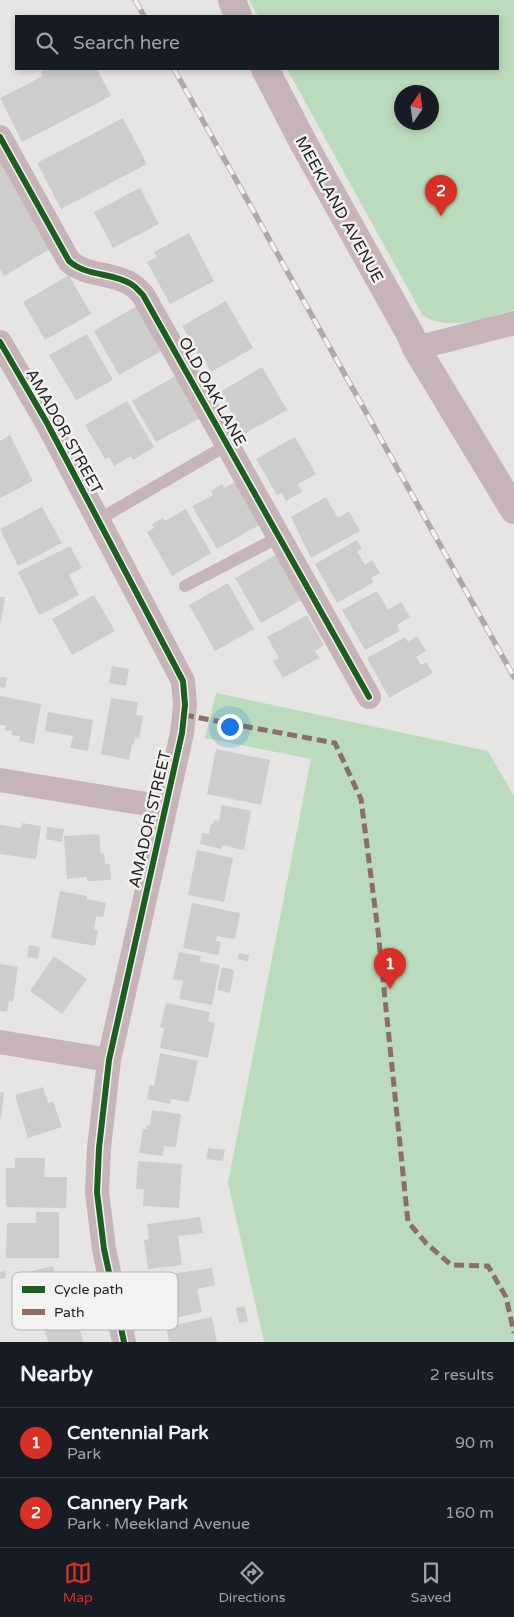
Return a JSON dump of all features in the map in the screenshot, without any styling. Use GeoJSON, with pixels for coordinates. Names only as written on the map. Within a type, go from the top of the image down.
{"type":"FeatureCollection","features":[{"type":"Feature","properties":{"kind":"street"},"geometry":{"type":"LineString","coordinates":[[232,0],[238,15]]}},
{"type":"Feature","properties":{"kind":"street","name":"MEEKLAND AVENUE"},"geometry":{"type":"LineString","coordinates":[[266,70],[416,348],[514,510]]}},
{"type":"Feature","properties":{"kind":"street","name":"OLD OAK LANE"},"geometry":{"type":"LineString","coordinates":[[0,137],[69,261],[85,271],[114,277],[131,284],[143,295],[369,697]]}},
{"type":"Feature","properties":{"kind":"street"},"geometry":{"type":"LineString","coordinates":[[416,348],[514,323]]}},
{"type":"Feature","properties":{"kind":"street","name":"AMADOR STREET"},"geometry":{"type":"LineString","coordinates":[[0,342],[47,423],[183,681],[185,705],[182,732],[109,1060],[98,1148],[97,1192],[109,1272]]}},
{"type":"Feature","properties":{"kind":"street"},"geometry":{"type":"LineString","coordinates":[[0,780],[165,807]]}},
{"type":"Feature","properties":{"kind":"street"},"geometry":{"type":"LineString","coordinates":[[0,1042],[109,1060]]}},
{"type":"Feature","properties":{"kind":"lane"},"geometry":{"type":"LineString","coordinates":[[98,520],[227,445]]}},
{"type":"Feature","properties":{"kind":"lane"},"geometry":{"type":"LineString","coordinates":[[185,586],[279,537]]}},
{"type":"Feature","properties":{"kind":"green space"},"geometry":{"type":"Polygon","coordinates":[[[249,0],[514,0],[514,310],[468,322],[446,323],[434,321],[423,316],[288,70],[499,70],[499,15],[257,15],[249,0]]]}},
{"type":"Feature","properties":{"kind":"green space"},"geometry":{"type":"Polygon","coordinates":[[[216,693],[488,751],[514,796],[514,1342],[264,1342],[228,1183],[311,759],[205,738],[216,693]]]}},
{"type":"Feature","properties":{"kind":"building"},"geometry":{"type":"Polygon","coordinates":[[[44,70],[98,70],[111,96],[22,142],[0,98],[43,76],[41,72],[44,70]]]}},
{"type":"Feature","properties":{"kind":"building"},"geometry":{"type":"Polygon","coordinates":[[[123,118],[147,164],[61,209],[37,163],[123,118]]]}},
{"type":"Feature","properties":{"kind":"building"},"geometry":{"type":"Polygon","coordinates":[[[0,151],[55,246],[4,276],[0,269],[0,151]]]}},
{"type":"Feature","properties":{"kind":"building"},"geometry":{"type":"Polygon","coordinates":[[[140,188],[159,224],[113,248],[94,212],[140,188]]]}},
{"type":"Feature","properties":{"kind":"building"},"geometry":{"type":"Polygon","coordinates":[[[189,233],[214,281],[170,304],[147,262],[157,257],[154,252],[189,233]]]}},
{"type":"Feature","properties":{"kind":"building"},"geometry":{"type":"Polygon","coordinates":[[[69,275],[91,314],[45,340],[23,302],[69,275]]]}},
{"type":"Feature","properties":{"kind":"building"},"geometry":{"type":"Polygon","coordinates":[[[226,301],[253,348],[211,372],[204,359],[201,360],[182,326],[226,301]]]}},
{"type":"Feature","properties":{"kind":"building"},"geometry":{"type":"Polygon","coordinates":[[[137,306],[165,349],[119,375],[94,331],[137,306]]]}},
{"type":"Feature","properties":{"kind":"building"},"geometry":{"type":"Polygon","coordinates":[[[87,334],[113,380],[76,400],[49,355],[87,334]]]}},
{"type":"Feature","properties":{"kind":"building"},"geometry":{"type":"Polygon","coordinates":[[[262,367],[287,410],[244,434],[220,392],[262,367]]]}},
{"type":"Feature","properties":{"kind":"building"},"geometry":{"type":"Polygon","coordinates":[[[177,375],[202,417],[156,442],[132,401],[177,375]]]}},
{"type":"Feature","properties":{"kind":"building"},"geometry":{"type":"Polygon","coordinates":[[[127,401],[154,447],[133,460],[131,456],[114,466],[109,457],[105,459],[85,425],[127,401]]]}},
{"type":"Feature","properties":{"kind":"building"},"geometry":{"type":"Polygon","coordinates":[[[10,435],[33,481],[0,498],[0,441],[10,435]]]}},
{"type":"Feature","properties":{"kind":"building"},"geometry":{"type":"Polygon","coordinates":[[[295,437],[316,474],[298,484],[302,492],[286,501],[282,493],[277,495],[256,459],[295,437]]]}},
{"type":"Feature","properties":{"kind":"building"},"geometry":{"type":"Polygon","coordinates":[[[237,481],[261,524],[217,549],[192,506],[213,495],[211,491],[222,484],[224,488],[237,481]]]}},
{"type":"Feature","properties":{"kind":"building"},"geometry":{"type":"Polygon","coordinates":[[[326,497],[338,518],[349,511],[360,531],[311,558],[291,517],[326,497]]]}},
{"type":"Feature","properties":{"kind":"building"},"geometry":{"type":"Polygon","coordinates":[[[42,507],[62,543],[18,566],[0,529],[42,507]]]}},
{"type":"Feature","properties":{"kind":"building"},"geometry":{"type":"Polygon","coordinates":[[[186,509],[211,553],[172,576],[147,532],[154,528],[152,524],[163,518],[165,521],[186,509]]]}},
{"type":"Feature","properties":{"kind":"building"},"geometry":{"type":"Polygon","coordinates":[[[357,540],[362,549],[357,551],[365,565],[372,560],[380,573],[371,578],[374,582],[337,603],[315,564],[357,540]]]}},
{"type":"Feature","properties":{"kind":"building"},"geometry":{"type":"Polygon","coordinates":[[[70,546],[82,568],[69,575],[79,595],[39,615],[18,572],[70,546]]]}},
{"type":"Feature","properties":{"kind":"building"},"geometry":{"type":"Polygon","coordinates":[[[277,554],[303,599],[261,623],[235,578],[277,554]]]}},
{"type":"Feature","properties":{"kind":"building"},"geometry":{"type":"Polygon","coordinates":[[[228,583],[254,629],[215,651],[189,605],[228,583]]]}},
{"type":"Feature","properties":{"kind":"building"},"geometry":{"type":"Polygon","coordinates":[[[377,591],[388,610],[401,602],[410,617],[397,625],[400,631],[365,650],[342,610],[377,591]]]}},
{"type":"Feature","properties":{"kind":"building"},"geometry":{"type":"Polygon","coordinates":[[[94,595],[115,631],[72,655],[52,619],[94,595]]]}},
{"type":"Feature","properties":{"kind":"building"},"geometry":{"type":"Polygon","coordinates":[[[0,597],[5,597],[1,622],[0,622],[0,597]]]}},
{"type":"Feature","properties":{"kind":"building"},"geometry":{"type":"Polygon","coordinates":[[[307,615],[324,645],[315,651],[319,658],[283,678],[273,661],[279,658],[267,637],[307,615]]]}},
{"type":"Feature","properties":{"kind":"building"},"geometry":{"type":"Polygon","coordinates":[[[417,636],[426,651],[416,657],[421,665],[426,662],[433,673],[389,698],[367,658],[405,637],[408,642],[417,636]]]}},
{"type":"Feature","properties":{"kind":"building"},"geometry":{"type":"Polygon","coordinates":[[[112,666],[129,669],[126,686],[109,683],[112,666]]]}},
{"type":"Feature","properties":{"kind":"building"},"geometry":{"type":"Polygon","coordinates":[[[0,677],[7,678],[5,688],[0,687],[0,677]]]}},
{"type":"Feature","properties":{"kind":"building"},"geometry":{"type":"Polygon","coordinates":[[[0,696],[41,704],[34,744],[19,741],[20,736],[12,735],[12,731],[5,730],[6,726],[0,725],[0,696]]]}},
{"type":"Feature","properties":{"kind":"building"},"geometry":{"type":"Polygon","coordinates":[[[111,698],[138,702],[136,715],[143,716],[139,739],[135,738],[134,745],[132,744],[129,760],[101,754],[111,698]]]}},
{"type":"Feature","properties":{"kind":"building"},"geometry":{"type":"Polygon","coordinates":[[[48,712],[93,720],[88,751],[70,748],[73,736],[45,731],[48,712]]]}},
{"type":"Feature","properties":{"kind":"building"},"geometry":{"type":"Polygon","coordinates":[[[216,749],[270,760],[261,805],[207,794],[216,749]]]}},
{"type":"Feature","properties":{"kind":"building"},"geometry":{"type":"Polygon","coordinates":[[[222,805],[251,811],[244,850],[222,845],[222,849],[200,844],[202,833],[209,834],[211,824],[215,820],[219,821],[222,805]]]}},
{"type":"Feature","properties":{"kind":"building"},"geometry":{"type":"Polygon","coordinates":[[[22,823],[41,826],[36,859],[0,854],[0,825],[21,828],[22,823]]]}},
{"type":"Feature","properties":{"kind":"building"},"geometry":{"type":"Polygon","coordinates":[[[47,827],[64,829],[62,842],[46,839],[47,827]]]}},
{"type":"Feature","properties":{"kind":"building"},"geometry":{"type":"Polygon","coordinates":[[[99,834],[101,854],[104,853],[105,864],[110,864],[111,880],[87,881],[87,877],[67,879],[64,836],[99,834]]]}},
{"type":"Feature","properties":{"kind":"building"},"geometry":{"type":"Polygon","coordinates":[[[197,850],[233,858],[224,902],[188,895],[197,850]]]}},
{"type":"Feature","properties":{"kind":"building"},"geometry":{"type":"Polygon","coordinates":[[[60,891],[87,896],[86,899],[106,903],[103,917],[96,916],[94,929],[98,930],[95,946],[51,938],[60,891]]]}},
{"type":"Feature","properties":{"kind":"building"},"geometry":{"type":"Polygon","coordinates":[[[192,903],[240,913],[235,939],[217,936],[216,941],[221,942],[218,955],[183,948],[192,903]]]}},
{"type":"Feature","properties":{"kind":"building"},"geometry":{"type":"Polygon","coordinates":[[[29,945],[40,947],[38,959],[27,957],[29,945]]]}},
{"type":"Feature","properties":{"kind":"building"},"geometry":{"type":"Polygon","coordinates":[[[179,952],[201,956],[200,961],[220,965],[212,1005],[179,999],[183,981],[173,979],[179,952]]]}},
{"type":"Feature","properties":{"kind":"building"},"geometry":{"type":"Polygon","coordinates":[[[239,953],[249,955],[248,961],[238,959],[239,953]]]}},
{"type":"Feature","properties":{"kind":"building"},"geometry":{"type":"Polygon","coordinates":[[[54,956],[87,979],[62,1014],[30,991],[54,956]]]}},
{"type":"Feature","properties":{"kind":"building"},"geometry":{"type":"Polygon","coordinates":[[[0,964],[18,967],[13,1002],[9,1001],[7,1012],[0,1011],[0,964]]]}},
{"type":"Feature","properties":{"kind":"building"},"geometry":{"type":"Polygon","coordinates":[[[222,967],[234,970],[230,993],[217,990],[222,967]]]}},
{"type":"Feature","properties":{"kind":"building"},"geometry":{"type":"Polygon","coordinates":[[[166,1003],[210,1012],[208,1021],[215,1023],[208,1058],[160,1048],[164,1028],[160,1027],[166,1003]]]}},
{"type":"Feature","properties":{"kind":"building"},"geometry":{"type":"Polygon","coordinates":[[[160,1053],[198,1061],[189,1102],[171,1099],[170,1104],[147,1099],[150,1085],[154,1086],[160,1053]]]}},
{"type":"Feature","properties":{"kind":"building"},"geometry":{"type":"Polygon","coordinates":[[[43,1087],[48,1103],[53,1101],[62,1127],[28,1138],[15,1095],[43,1087]]]}},
{"type":"Feature","properties":{"kind":"building"},"geometry":{"type":"Polygon","coordinates":[[[0,1092],[4,1093],[1,1119],[0,1119],[0,1092]]]}},
{"type":"Feature","properties":{"kind":"building"},"geometry":{"type":"Polygon","coordinates":[[[152,1110],[181,1114],[176,1147],[164,1146],[163,1156],[139,1153],[143,1129],[150,1125],[152,1110]]]}},
{"type":"Feature","properties":{"kind":"building"},"geometry":{"type":"Polygon","coordinates":[[[208,1148],[225,1150],[223,1161],[206,1159],[208,1148]]]}},
{"type":"Feature","properties":{"kind":"building"},"geometry":{"type":"Polygon","coordinates":[[[15,1158],[45,1158],[44,1177],[67,1177],[66,1208],[6,1207],[6,1168],[15,1168],[15,1158]]]}},
{"type":"Feature","properties":{"kind":"building"},"geometry":{"type":"Polygon","coordinates":[[[138,1161],[182,1164],[179,1208],[143,1206],[144,1190],[136,1189],[138,1161]]]}},
{"type":"Feature","properties":{"kind":"building"},"geometry":{"type":"Polygon","coordinates":[[[36,1212],[59,1212],[59,1258],[6,1258],[7,1223],[36,1223],[36,1212]]]}},
{"type":"Feature","properties":{"kind":"building"},"geometry":{"type":"Polygon","coordinates":[[[200,1217],[203,1233],[178,1236],[182,1265],[148,1269],[144,1240],[149,1239],[147,1224],[200,1217]]]}},
{"type":"Feature","properties":{"kind":"building"},"geometry":{"type":"Polygon","coordinates":[[[53,1266],[54,1272],[28,1272],[53,1266]]]}},
{"type":"Feature","properties":{"kind":"building"},"geometry":{"type":"Polygon","coordinates":[[[212,1268],[215,1285],[197,1289],[202,1312],[178,1317],[178,1273],[212,1268]]]}},
{"type":"Feature","properties":{"kind":"building"},"geometry":{"type":"Polygon","coordinates":[[[5,1271],[6,1278],[0,1279],[0,1272],[5,1271]]]}},
{"type":"Feature","properties":{"kind":"building"},"geometry":{"type":"Polygon","coordinates":[[[245,1306],[248,1321],[239,1323],[236,1308],[245,1306]]]}},
{"type":"Feature","properties":{"kind":"building"},"geometry":{"type":"Polygon","coordinates":[[[212,1317],[217,1342],[169,1342],[167,1330],[178,1330],[178,1324],[212,1317]]]}},
{"type":"Feature","properties":{"kind":"building"},"geometry":{"type":"Polygon","coordinates":[[[45,1330],[80,1330],[83,1342],[48,1342],[45,1330]]]}},
{"type":"Feature","properties":{"kind":"railway"},"geometry":{"type":"LineString","coordinates":[[135,0],[143,15]]}},
{"type":"Feature","properties":{"kind":"railway"},"geometry":{"type":"LineString","coordinates":[[175,70],[514,677]]}},
{"type":"Feature","properties":{"kind":"marked path"},"geometry":{"type":"LineString","coordinates":[[184,715],[335,743],[361,799],[378,931],[408,1222],[426,1243],[451,1265],[488,1266],[506,1297],[514,1333]]}},
{"type":"Feature","properties":{"kind":"cycle path"},"geometry":{"type":"LineString","coordinates":[[0,137],[69,261],[84,270],[124,280],[133,285],[143,295],[369,697]]}},
{"type":"Feature","properties":{"kind":"cycle path"},"geometry":{"type":"LineString","coordinates":[[0,342],[47,423],[183,681],[185,705],[182,733],[109,1060],[99,1148],[97,1192],[109,1272]]}},
{"type":"Feature","properties":{"kind":"cycle path"},"geometry":{"type":"LineString","coordinates":[[121,1330],[124,1342]]}},
{"type":"Feature","properties":{"kind":"place","name":"Cannery Park"},"geometry":{"type":"Point","coordinates":[441,216]}},
{"type":"Feature","properties":{"kind":"place","name":"Centennial Park"},"geometry":{"type":"Point","coordinates":[390,989]}}]}
